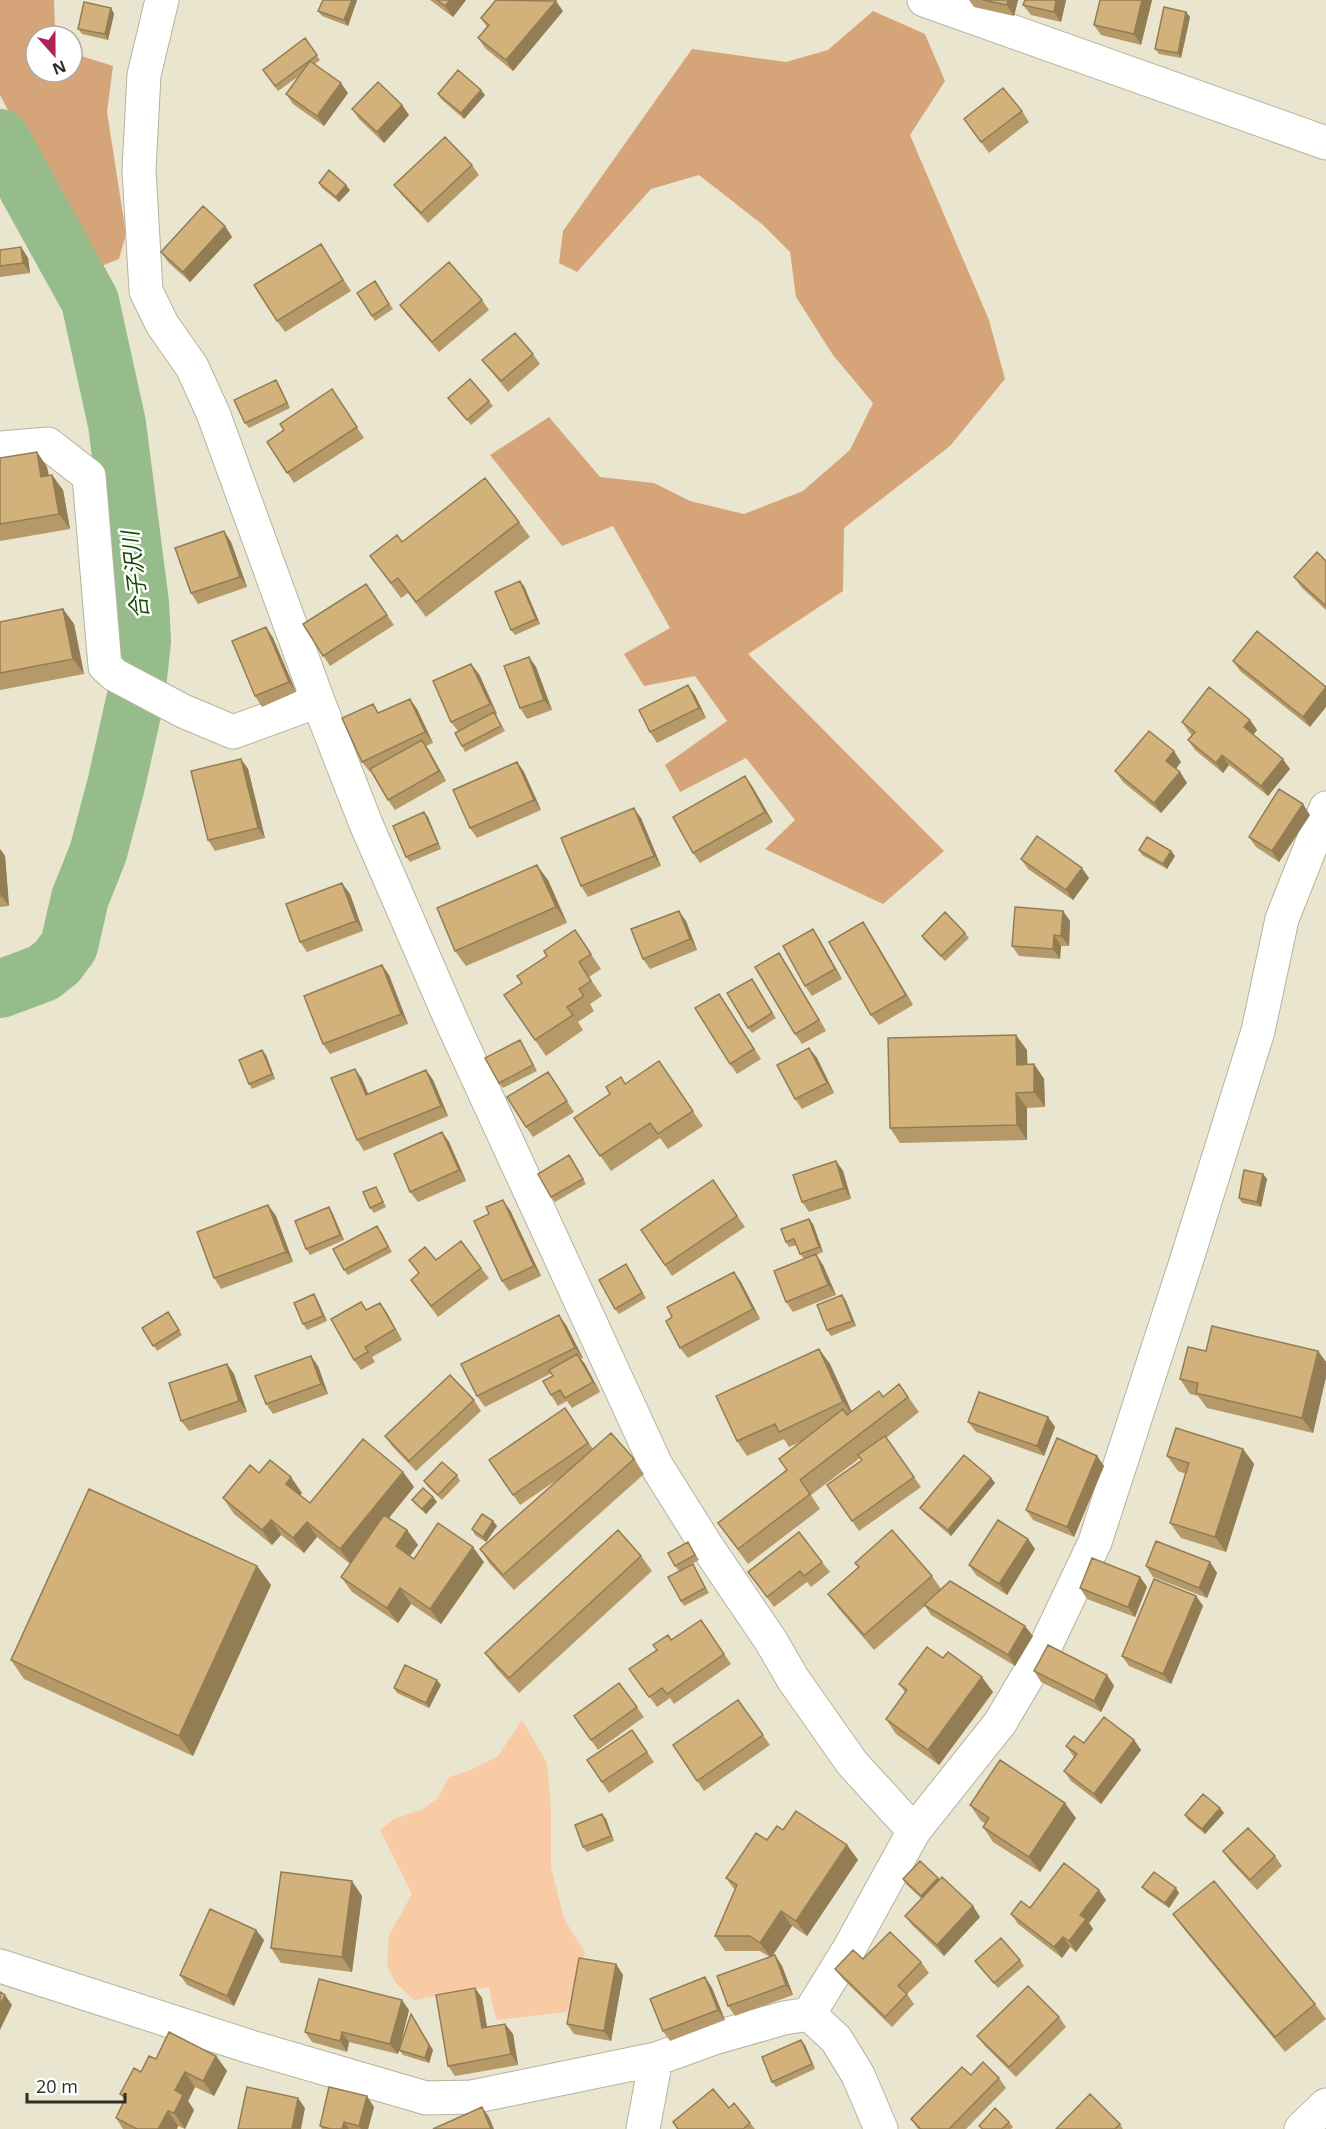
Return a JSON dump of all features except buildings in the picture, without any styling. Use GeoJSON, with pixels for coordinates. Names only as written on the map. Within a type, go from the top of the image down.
{"type":"FeatureCollection","features":[{"type":"Feature","properties":{"kind":"street"},"geometry":{"type":"LineString","coordinates":[[162,0],[144,75],[139,170],[146,291],[162,324],[192,367],[213,413],[318,701],[366,824],[448,1012],[656,1466],[771,1641],[793,1679],[852,1763],[914,1831]]}},
{"type":"Feature","properties":{"kind":"street"},"geometry":{"type":"LineString","coordinates":[[924,0],[1326,143]]}},
{"type":"Feature","properties":{"kind":"street"},"geometry":{"type":"LineString","coordinates":[[0,447],[48,444],[88,476],[105,666],[115,675],[183,711],[233,732],[318,701]]}},
{"type":"Feature","properties":{"kind":"street"},"geometry":{"type":"LineString","coordinates":[[809,2014],[849,1948],[914,1831],[1000,1723],[1045,1647],[1095,1542],[1258,1031],[1282,919],[1326,808]]}},
{"type":"Feature","properties":{"kind":"street"},"geometry":{"type":"LineString","coordinates":[[0,1966],[251,2047],[426,2098],[472,2097],[656,2059],[714,2038],[783,2018],[809,2014]]}},
{"type":"Feature","properties":{"kind":"street"},"geometry":{"type":"LineString","coordinates":[[809,2014],[836,2039],[858,2075],[881,2129]]}},
{"type":"Feature","properties":{"kind":"street"},"geometry":{"type":"LineString","coordinates":[[643,2129],[656,2059]]}},
{"type":"Feature","properties":{"kind":"street"},"geometry":{"type":"LineString","coordinates":[[1301,2129],[1326,2105]]}},
{"type":"Feature","properties":{"kind":"shaded area"},"geometry":{"type":"Polygon","coordinates":[[[0,0],[54,0],[55,24],[24,24],[24,84],[84,84],[84,57],[113,66],[107,112],[126,234],[119,259],[99,267],[61,211],[0,95],[0,0]]]}},
{"type":"Feature","properties":{"kind":"shaded area"},"geometry":{"type":"Polygon","coordinates":[[[873,11],[925,34],[945,81],[910,135],[989,320],[1005,379],[950,446],[844,528],[843,591],[748,654],[944,851],[883,904],[765,849],[795,820],[746,758],[680,792],[665,765],[727,721],[695,676],[644,686],[624,654],[670,628],[613,526],[562,546],[490,455],[549,417],[600,477],[654,483],[690,501],[744,514],[803,491],[850,450],[873,403],[833,355],[796,297],[790,252],[763,225],[699,175],[651,189],[577,272],[559,263],[563,231],[692,49],[786,62],[828,50],[873,11]]]}},
{"type":"Feature","properties":{"kind":"shaded area"},"geometry":{"type":"Polygon","coordinates":[[[522,1720],[547,1763],[551,1808],[551,1868],[564,1919],[585,1952],[567,2012],[496,2020],[489,1987],[414,2000],[396,1983],[387,1966],[389,1935],[412,1894],[380,1830],[394,1819],[423,1809],[438,1798],[449,1777],[471,1770],[498,1756],[522,1720]]]}},
{"type":"Feature","properties":{"kind":"waterway","name":"合子沢川"},"geometry":{"type":"LineString","coordinates":[[0,138],[90,301],[117,424],[140,603],[142,641],[136,696],[116,785],[98,853],[80,898],[69,946],[57,962],[43,973],[0,989]]}}]}
